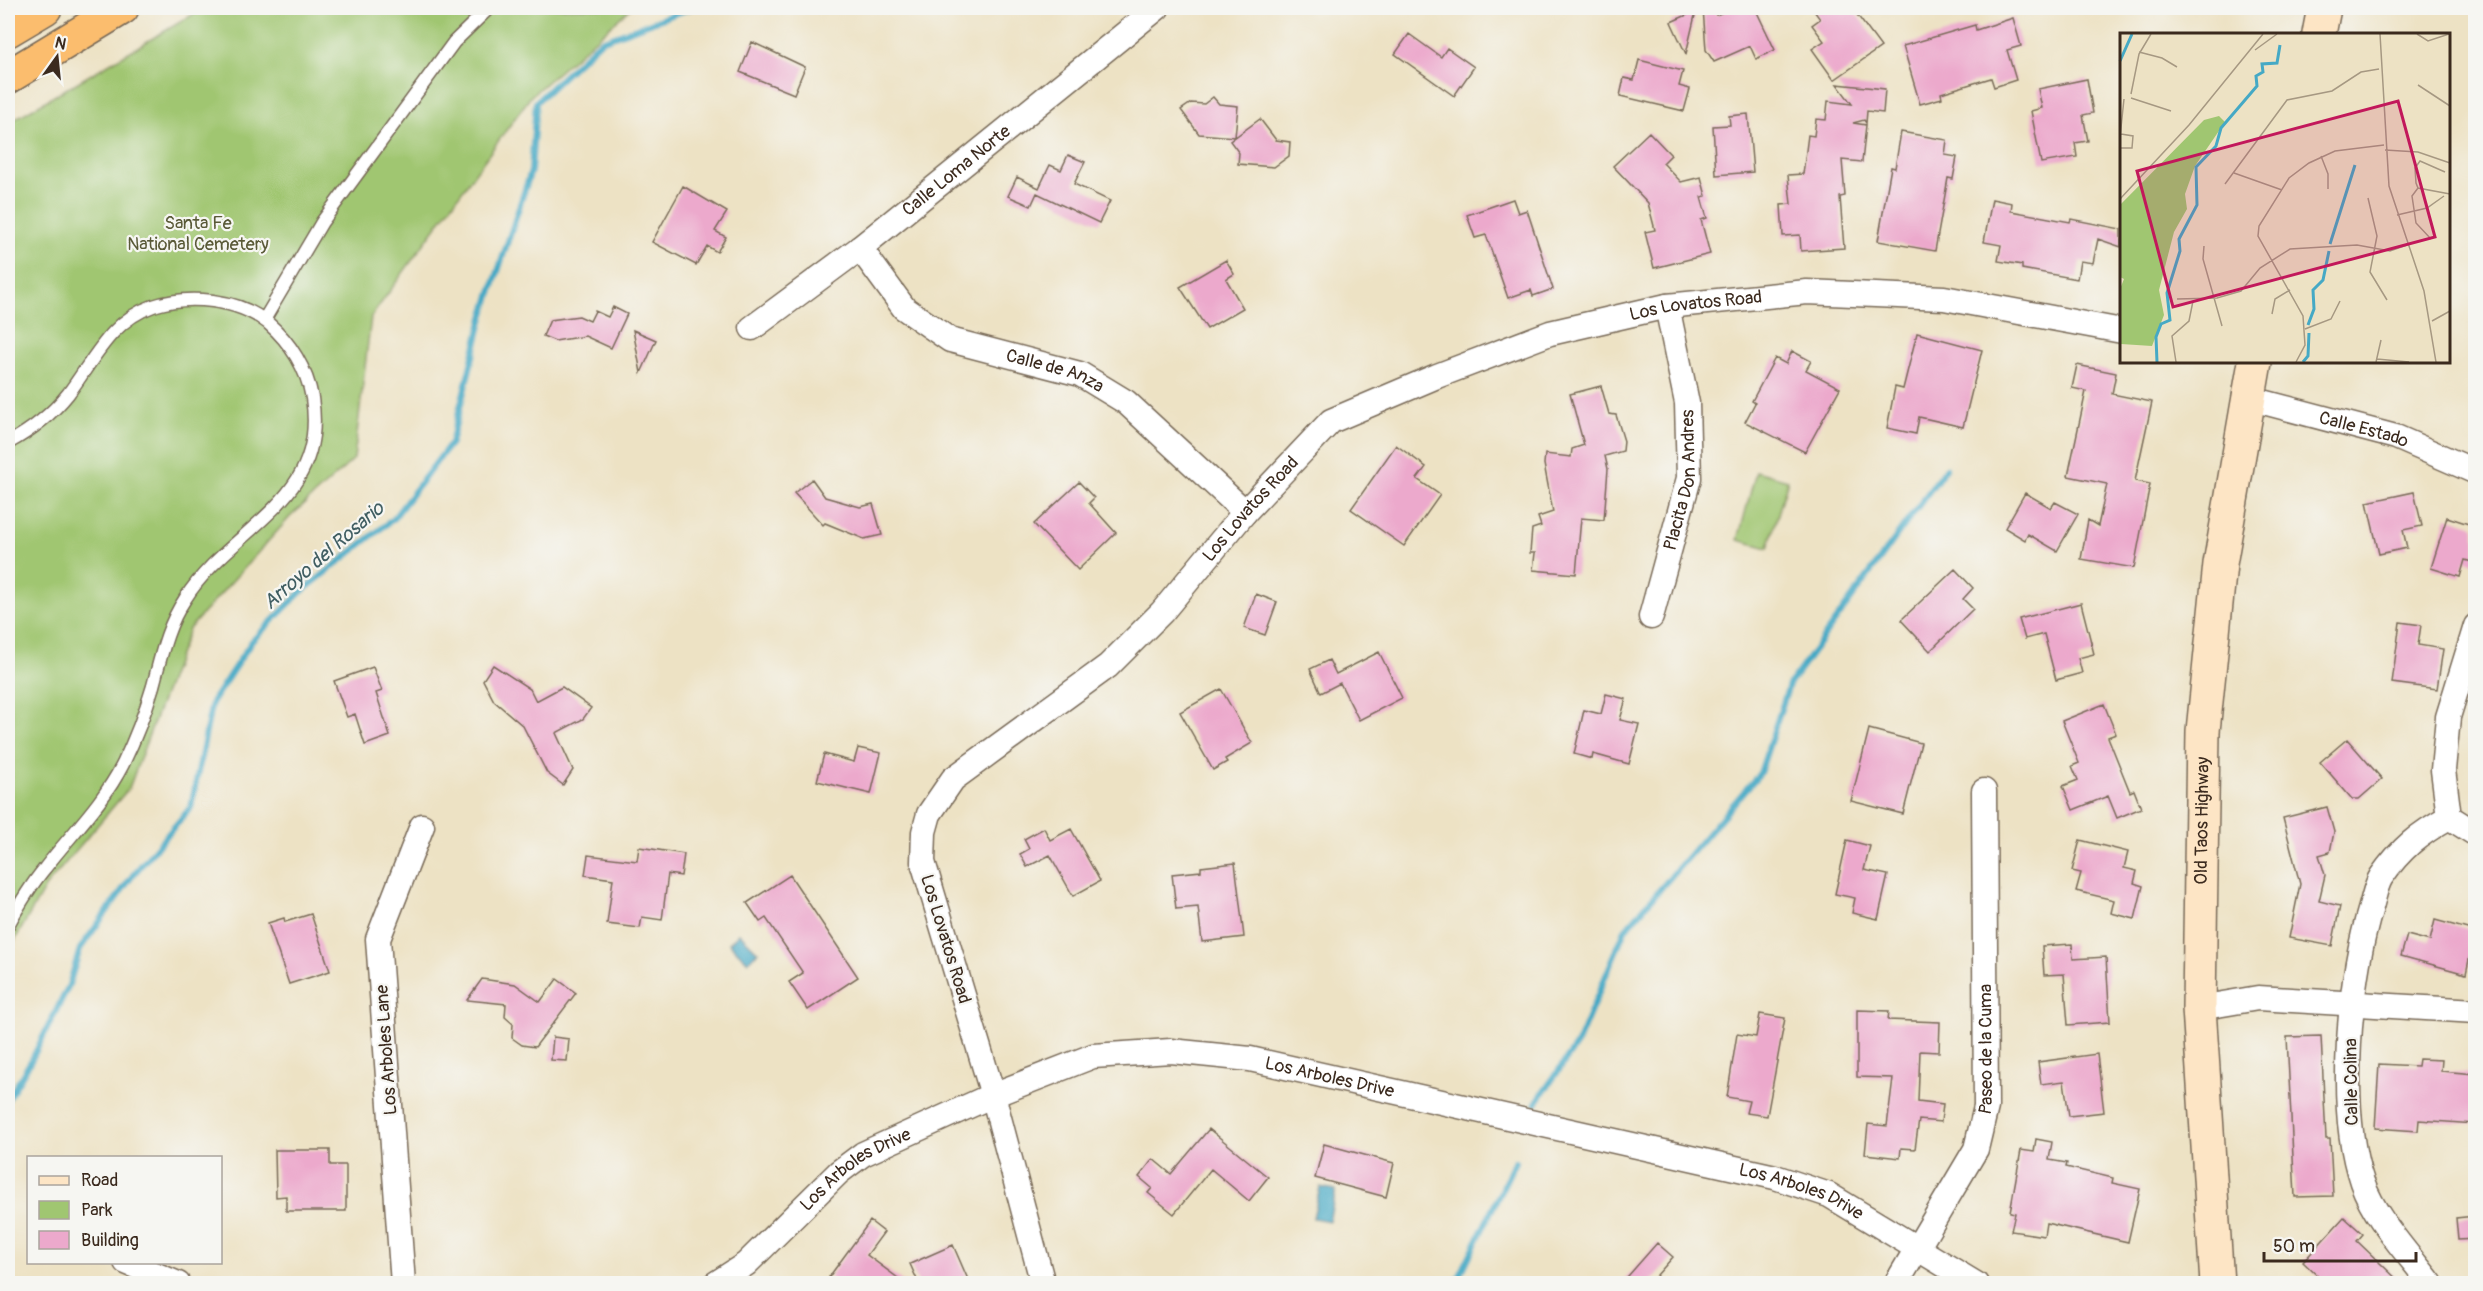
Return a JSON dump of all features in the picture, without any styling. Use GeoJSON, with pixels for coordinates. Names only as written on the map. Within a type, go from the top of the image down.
{"type":"FeatureCollection","features":[{"type":"Feature","properties":{"kind":"highway"},"geometry":{"type":"LineString","coordinates":[[8,30],[45,8]]}},
{"type":"Feature","properties":{"kind":"highway"},"geometry":{"type":"LineString","coordinates":[[8,77],[122,8]]}},
{"type":"Feature","properties":{"kind":"street","name":"Calle Loma Norte"},"geometry":{"type":"LineString","coordinates":[[752,328],[860,248],[1157,8]]}},
{"type":"Feature","properties":{"kind":"street"},"geometry":{"type":"LineString","coordinates":[[2319,33],[2324,8]]}},
{"type":"Feature","properties":{"kind":"street","name":"Calle de Anza"},"geometry":{"type":"LineString","coordinates":[[860,248],[904,308],[950,340],[1080,374],[1126,402],[1245,512]]}},
{"type":"Feature","properties":{"kind":"street","name":"Los Lovatos Road"},"geometry":{"type":"LineString","coordinates":[[1043,1284],[993,1095],[934,907],[923,862],[924,831],[929,814],[953,779],[1108,666],[1162,612],[1245,512],[1331,421],[1437,376],[1550,333],[1667,306],[1807,292],[1944,298],[2120,332]]}},
{"type":"Feature","properties":{"kind":"street","name":"Placita Don Andres"},"geometry":{"type":"LineString","coordinates":[[1651,617],[1689,478],[1687,403],[1667,306]]}},
{"type":"Feature","properties":{"kind":"street","name":"Old Taos Highway"},"geometry":{"type":"LineString","coordinates":[[2217,1284],[2199,1008],[2203,731],[2220,564],[2254,363]]}},
{"type":"Feature","properties":{"kind":"street","name":"Calle Estado"},"geometry":{"type":"LineString","coordinates":[[2248,398],[2396,437],[2475,472]]}},
{"type":"Feature","properties":{"kind":"street"},"geometry":{"type":"LineString","coordinates":[[2475,626],[2448,717],[2443,770],[2449,817],[2475,834]]}},
{"type":"Feature","properties":{"kind":"street","name":"Paseo de la Cuma"},"geometry":{"type":"LineString","coordinates":[[1896,1284],[1976,1149],[1986,1107],[1984,791]]}},
{"type":"Feature","properties":{"kind":"street","name":"Calle Colina"},"geometry":{"type":"LineString","coordinates":[[2431,1284],[2376,1210],[2362,1182],[2349,1123],[2351,1002],[2363,934],[2380,879],[2415,836],[2449,817]]}},
{"type":"Feature","properties":{"kind":"street","name":"Los Arboles Lane"},"geometry":{"type":"LineString","coordinates":[[403,1284],[378,939],[422,826]]}},
{"type":"Feature","properties":{"kind":"street"},"geometry":{"type":"LineString","coordinates":[[2199,1008],[2258,998],[2475,1011]]}},
{"type":"Feature","properties":{"kind":"street","name":"Los Arboles Drive"},"geometry":{"type":"LineString","coordinates":[[715,1284],[746,1264],[838,1172],[863,1154],[993,1095],[1093,1056],[1171,1051],[1250,1059],[1775,1178],[1828,1195],[1976,1284]]}},
{"type":"Feature","properties":{"kind":"street"},"geometry":{"type":"LineString","coordinates":[[128,1264],[178,1284]]}},
{"type":"Feature","properties":{"kind":"lane"},"geometry":{"type":"LineString","coordinates":[[264,320],[310,239],[454,42],[489,8]]}},
{"type":"Feature","properties":{"kind":"lane"},"geometry":{"type":"LineString","coordinates":[[8,443],[38,423],[58,405],[105,340],[127,320],[139,312],[166,303],[204,300],[226,304],[264,320],[291,348],[308,381],[314,418],[312,445],[305,468],[285,499],[217,560],[184,599],[160,654],[139,729],[114,781],[86,822],[37,878],[8,925]]}},
{"type":"Feature","properties":{"kind":"green space","name":"Santa Fe National Cemetery"},"geometry":{"type":"Polygon","coordinates":[[[204,8],[631,8],[531,96],[371,317],[354,459],[290,517],[189,629],[129,788],[46,886],[8,952],[8,123],[204,8]]]}},
{"type":"Feature","properties":{"kind":"green space"},"geometry":{"type":"Polygon","coordinates":[[[1756,471],[1788,480],[1768,548],[1738,540],[1756,471]]]}},
{"type":"Feature","properties":{"kind":"water"},"geometry":{"type":"Polygon","coordinates":[[[739,933],[758,952],[748,962],[729,943],[739,933]]]}},
{"type":"Feature","properties":{"kind":"water"},"geometry":{"type":"Polygon","coordinates":[[[1320,1187],[1336,1190],[1329,1221],[1313,1218],[1320,1187]]]}},
{"type":"Feature","properties":{"kind":"building"},"geometry":{"type":"Polygon","coordinates":[[[1703,8],[1713,8],[1716,15],[1733,8],[1755,8],[1775,50],[1756,59],[1750,46],[1714,62],[1706,50],[1703,8]]]}},
{"type":"Feature","properties":{"kind":"building"},"geometry":{"type":"Polygon","coordinates":[[[1812,8],[1852,8],[1881,47],[1834,80],[1812,49],[1824,41],[1812,25],[1820,19],[1812,8]]]}},
{"type":"Feature","properties":{"kind":"building"},"geometry":{"type":"Polygon","coordinates":[[[1696,11],[1686,54],[1671,22],[1696,11]]]}},
{"type":"Feature","properties":{"kind":"building"},"geometry":{"type":"Polygon","coordinates":[[[2013,18],[2021,46],[2007,50],[2016,80],[1994,87],[1991,78],[1941,93],[1942,98],[1920,104],[1903,46],[1975,25],[1976,30],[2013,18]]]}},
{"type":"Feature","properties":{"kind":"building"},"geometry":{"type":"Polygon","coordinates":[[[1409,34],[1441,57],[1447,48],[1474,67],[1454,96],[1395,54],[1409,34]]]}},
{"type":"Feature","properties":{"kind":"building"},"geometry":{"type":"Polygon","coordinates":[[[752,42],[805,67],[794,94],[740,72],[752,42]]]}},
{"type":"Feature","properties":{"kind":"building"},"geometry":{"type":"Polygon","coordinates":[[[1639,60],[1683,71],[1679,86],[1690,89],[1684,111],[1620,96],[1624,78],[1634,80],[1639,60]]]}},
{"type":"Feature","properties":{"kind":"building"},"geometry":{"type":"Polygon","coordinates":[[[2087,79],[2093,113],[2083,115],[2088,141],[2075,143],[2077,157],[2041,163],[2031,111],[2042,108],[2038,89],[2087,79]]]}},
{"type":"Feature","properties":{"kind":"building"},"geometry":{"type":"Polygon","coordinates":[[[1837,84],[1885,89],[1883,113],[1867,111],[1866,123],[1864,120],[1853,123],[1866,125],[1862,162],[1842,160],[1845,196],[1840,197],[1844,248],[1801,251],[1800,235],[1783,236],[1781,205],[1791,204],[1788,175],[1803,174],[1808,135],[1814,136],[1816,119],[1826,120],[1828,101],[1852,104],[1837,84]]]}},
{"type":"Feature","properties":{"kind":"building"},"geometry":{"type":"Polygon","coordinates":[[[1213,97],[1219,104],[1238,106],[1235,137],[1199,134],[1181,110],[1191,103],[1204,104],[1213,97]]]}},
{"type":"Feature","properties":{"kind":"building"},"geometry":{"type":"Polygon","coordinates":[[[1748,114],[1753,172],[1716,175],[1713,126],[1730,125],[1729,116],[1748,114]]]}},
{"type":"Feature","properties":{"kind":"building"},"geometry":{"type":"Polygon","coordinates":[[[1260,119],[1276,140],[1290,142],[1289,156],[1274,167],[1238,164],[1239,153],[1230,141],[1260,119]]]}},
{"type":"Feature","properties":{"kind":"building"},"geometry":{"type":"Polygon","coordinates":[[[1649,132],[1671,155],[1663,163],[1681,182],[1701,177],[1706,196],[1701,197],[1707,218],[1701,220],[1710,254],[1654,268],[1645,232],[1655,230],[1648,203],[1613,166],[1649,132]]]}},
{"type":"Feature","properties":{"kind":"building"},"geometry":{"type":"Polygon","coordinates":[[[1901,132],[1947,140],[1945,155],[1957,157],[1953,179],[1948,178],[1935,251],[1878,241],[1891,167],[1895,168],[1901,132]]]}},
{"type":"Feature","properties":{"kind":"building"},"geometry":{"type":"Polygon","coordinates":[[[1068,155],[1085,162],[1074,184],[1110,201],[1099,223],[1037,193],[1031,206],[1008,196],[1017,177],[1039,188],[1050,165],[1061,170],[1068,155]]]}},
{"type":"Feature","properties":{"kind":"building"},"geometry":{"type":"Polygon","coordinates":[[[683,186],[727,212],[715,231],[726,237],[717,252],[707,246],[696,265],[652,242],[683,186]]]}},
{"type":"Feature","properties":{"kind":"building"},"geometry":{"type":"Polygon","coordinates":[[[1513,199],[1518,213],[1527,210],[1553,289],[1533,296],[1531,290],[1508,298],[1486,235],[1475,238],[1467,215],[1513,199]]]}},
{"type":"Feature","properties":{"kind":"building"},"geometry":{"type":"Polygon","coordinates":[[[1992,199],[2012,203],[2011,211],[2120,229],[2120,247],[2098,239],[2093,263],[2080,261],[2077,279],[2022,269],[2022,265],[1998,261],[2001,245],[1984,242],[1992,199]]]}},
{"type":"Feature","properties":{"kind":"building"},"geometry":{"type":"Polygon","coordinates":[[[1226,260],[1234,274],[1226,279],[1243,308],[1207,329],[1180,287],[1226,260]]]}},
{"type":"Feature","properties":{"kind":"building"},"geometry":{"type":"Polygon","coordinates":[[[613,307],[627,314],[611,348],[585,336],[555,341],[543,336],[550,320],[579,316],[590,321],[595,311],[608,317],[613,307]]]}},
{"type":"Feature","properties":{"kind":"building"},"geometry":{"type":"Polygon","coordinates":[[[633,330],[656,340],[641,373],[633,330]]]}},
{"type":"Feature","properties":{"kind":"building"},"geometry":{"type":"Polygon","coordinates":[[[1917,333],[1982,350],[1963,427],[1919,417],[1916,434],[1887,428],[1895,387],[1903,389],[1917,333]]]}},
{"type":"Feature","properties":{"kind":"building"},"geometry":{"type":"Polygon","coordinates":[[[1792,351],[1811,361],[1806,370],[1840,388],[1805,452],[1745,422],[1755,403],[1752,401],[1775,358],[1786,364],[1792,351]]]}},
{"type":"Feature","properties":{"kind":"building"},"geometry":{"type":"Polygon","coordinates":[[[2077,365],[2116,373],[2112,394],[2152,402],[2135,481],[2150,484],[2134,568],[2081,559],[2088,520],[2098,526],[2107,484],[2068,476],[2086,391],[2072,388],[2077,365]]]}},
{"type":"Feature","properties":{"kind":"building"},"geometry":{"type":"Polygon","coordinates":[[[1601,386],[1609,414],[1616,415],[1624,441],[1623,451],[1605,456],[1608,469],[1604,520],[1581,518],[1576,574],[1533,570],[1535,553],[1530,553],[1532,529],[1541,526],[1538,517],[1553,512],[1544,464],[1545,454],[1571,457],[1572,449],[1584,445],[1570,394],[1601,386]]]}},
{"type":"Feature","properties":{"kind":"building"},"geometry":{"type":"Polygon","coordinates":[[[1396,445],[1426,467],[1417,479],[1440,495],[1404,546],[1351,509],[1396,445]]]}},
{"type":"Feature","properties":{"kind":"building"},"geometry":{"type":"Polygon","coordinates":[[[812,479],[825,497],[860,507],[873,504],[882,535],[864,539],[825,523],[823,525],[794,493],[812,479]]]}},
{"type":"Feature","properties":{"kind":"building"},"geometry":{"type":"Polygon","coordinates":[[[1079,482],[1094,498],[1089,503],[1116,533],[1078,570],[1034,524],[1079,482]]]}},
{"type":"Feature","properties":{"kind":"building"},"geometry":{"type":"Polygon","coordinates":[[[2414,492],[2422,526],[2403,530],[2407,548],[2379,554],[2367,502],[2414,492]]]}},
{"type":"Feature","properties":{"kind":"building"},"geometry":{"type":"Polygon","coordinates":[[[2025,493],[2051,508],[2055,502],[2078,514],[2057,551],[2028,534],[2025,540],[2005,528],[2025,493]]]}},
{"type":"Feature","properties":{"kind":"building"},"geometry":{"type":"Polygon","coordinates":[[[2447,517],[2475,526],[2475,563],[2465,560],[2460,577],[2431,568],[2447,517]]]}},
{"type":"Feature","properties":{"kind":"building"},"geometry":{"type":"Polygon","coordinates":[[[1955,569],[1973,588],[1963,599],[1973,609],[1930,651],[1901,620],[1955,569]]]}},
{"type":"Feature","properties":{"kind":"building"},"geometry":{"type":"Polygon","coordinates":[[[1256,594],[1277,602],[1265,635],[1244,628],[1256,594]]]}},
{"type":"Feature","properties":{"kind":"building"},"geometry":{"type":"Polygon","coordinates":[[[2081,603],[2094,654],[2078,658],[2082,673],[2056,680],[2044,634],[2025,639],[2019,619],[2081,603]]]}},
{"type":"Feature","properties":{"kind":"building"},"geometry":{"type":"Polygon","coordinates":[[[2400,622],[2421,625],[2418,645],[2443,649],[2437,689],[2392,683],[2400,622]]]}},
{"type":"Feature","properties":{"kind":"building"},"geometry":{"type":"Polygon","coordinates":[[[1379,652],[1402,698],[1359,720],[1340,683],[1321,693],[1310,669],[1329,660],[1336,674],[1379,652]]]}},
{"type":"Feature","properties":{"kind":"building"},"geometry":{"type":"Polygon","coordinates":[[[493,665],[530,689],[536,701],[562,687],[591,708],[583,719],[556,733],[573,770],[563,785],[547,773],[523,726],[494,701],[483,680],[493,665]]]}},
{"type":"Feature","properties":{"kind":"building"},"geometry":{"type":"Polygon","coordinates":[[[373,667],[382,691],[376,693],[390,736],[365,745],[355,714],[347,717],[334,681],[373,667]]]}},
{"type":"Feature","properties":{"kind":"building"},"geometry":{"type":"Polygon","coordinates":[[[1221,689],[1252,743],[1225,759],[1227,762],[1213,770],[1180,712],[1221,689]]]}},
{"type":"Feature","properties":{"kind":"building"},"geometry":{"type":"Polygon","coordinates":[[[1606,694],[1626,699],[1620,720],[1639,724],[1629,764],[1593,754],[1592,759],[1574,754],[1584,710],[1601,714],[1606,694]]]}},
{"type":"Feature","properties":{"kind":"building"},"geometry":{"type":"Polygon","coordinates":[[[2104,704],[2116,734],[2108,737],[2130,792],[2134,790],[2141,808],[2117,818],[2108,796],[2073,810],[2063,786],[2078,780],[2072,766],[2079,763],[2062,721],[2104,704]]]}},
{"type":"Feature","properties":{"kind":"building"},"geometry":{"type":"Polygon","coordinates":[[[1869,729],[1921,743],[1903,814],[1851,801],[1869,729]]]}},
{"type":"Feature","properties":{"kind":"building"},"geometry":{"type":"Polygon","coordinates":[[[2347,739],[2382,779],[2359,799],[2352,799],[2320,762],[2347,739]]]}},
{"type":"Feature","properties":{"kind":"building"},"geometry":{"type":"Polygon","coordinates":[[[858,748],[881,753],[871,794],[817,781],[824,754],[854,762],[858,748]]]}},
{"type":"Feature","properties":{"kind":"building"},"geometry":{"type":"Polygon","coordinates":[[[2327,807],[2334,832],[2330,852],[2319,855],[2325,875],[2319,901],[2340,906],[2332,946],[2289,938],[2300,884],[2283,818],[2327,807]]]}},
{"type":"Feature","properties":{"kind":"building"},"geometry":{"type":"Polygon","coordinates":[[[1044,828],[1050,840],[1071,829],[1100,881],[1073,896],[1050,855],[1027,867],[1020,854],[1029,849],[1024,839],[1044,828]]]}},
{"type":"Feature","properties":{"kind":"building"},"geometry":{"type":"Polygon","coordinates":[[[1847,840],[1870,846],[1864,870],[1888,875],[1878,919],[1852,913],[1855,898],[1835,894],[1847,840]]]}},
{"type":"Feature","properties":{"kind":"building"},"geometry":{"type":"Polygon","coordinates":[[[2080,840],[2128,852],[2124,868],[2137,871],[2134,883],[2143,886],[2135,919],[2111,913],[2114,900],[2076,891],[2081,873],[2072,871],[2080,840]]]}},
{"type":"Feature","properties":{"kind":"building"},"geometry":{"type":"Polygon","coordinates":[[[639,847],[684,854],[681,876],[668,874],[662,920],[642,917],[640,928],[607,924],[613,879],[585,875],[588,855],[637,861],[639,847]]]}},
{"type":"Feature","properties":{"kind":"building"},"geometry":{"type":"Polygon","coordinates":[[[1235,863],[1244,937],[1202,942],[1198,907],[1176,909],[1172,874],[1201,871],[1201,867],[1235,863]]]}},
{"type":"Feature","properties":{"kind":"building"},"geometry":{"type":"Polygon","coordinates":[[[790,875],[858,977],[808,1010],[789,982],[803,973],[766,918],[760,922],[747,903],[790,875]]]}},
{"type":"Feature","properties":{"kind":"building"},"geometry":{"type":"Polygon","coordinates":[[[311,914],[330,971],[289,984],[268,923],[284,918],[285,922],[311,914]]]}},
{"type":"Feature","properties":{"kind":"building"},"geometry":{"type":"Polygon","coordinates":[[[2435,920],[2475,931],[2466,974],[2401,956],[2407,935],[2430,941],[2435,920]]]}},
{"type":"Feature","properties":{"kind":"building"},"geometry":{"type":"Polygon","coordinates":[[[2072,944],[2073,959],[2106,957],[2110,1022],[2068,1025],[2064,974],[2044,975],[2042,946],[2072,944]]]}},
{"type":"Feature","properties":{"kind":"building"},"geometry":{"type":"Polygon","coordinates":[[[482,979],[515,984],[540,1002],[557,979],[576,993],[535,1047],[522,1045],[512,1038],[513,1024],[505,1017],[506,1004],[467,1000],[482,979]]]}},
{"type":"Feature","properties":{"kind":"building"},"geometry":{"type":"Polygon","coordinates":[[[1857,1010],[1889,1011],[1888,1020],[1940,1022],[1939,1052],[1920,1051],[1918,1101],[1943,1104],[1941,1122],[1919,1120],[1915,1149],[1901,1148],[1900,1158],[1865,1154],[1868,1124],[1887,1126],[1893,1078],[1857,1077],[1857,1010]]]}},
{"type":"Feature","properties":{"kind":"building"},"geometry":{"type":"Polygon","coordinates":[[[1760,1014],[1785,1018],[1767,1116],[1746,1113],[1749,1101],[1727,1097],[1737,1034],[1756,1037],[1760,1014]]]}},
{"type":"Feature","properties":{"kind":"building"},"geometry":{"type":"Polygon","coordinates":[[[2321,1036],[2326,1139],[2330,1139],[2333,1196],[2295,1197],[2287,1037],[2321,1036]]]}},
{"type":"Feature","properties":{"kind":"building"},"geometry":{"type":"Polygon","coordinates":[[[553,1037],[569,1039],[567,1061],[551,1060],[553,1037]]]}},
{"type":"Feature","properties":{"kind":"building"},"geometry":{"type":"Polygon","coordinates":[[[2097,1054],[2104,1112],[2069,1116],[2064,1081],[2041,1084],[2038,1062],[2097,1054]]]}},
{"type":"Feature","properties":{"kind":"building"},"geometry":{"type":"Polygon","coordinates":[[[2419,1059],[2442,1060],[2441,1071],[2475,1074],[2475,1124],[2419,1120],[2418,1131],[2375,1128],[2379,1064],[2418,1066],[2419,1059]]]}},
{"type":"Feature","properties":{"kind":"building"},"geometry":{"type":"Polygon","coordinates":[[[1209,1129],[1268,1177],[1249,1201],[1211,1169],[1174,1214],[1148,1193],[1152,1188],[1139,1177],[1153,1159],[1171,1174],[1209,1129]]]}},
{"type":"Feature","properties":{"kind":"building"},"geometry":{"type":"Polygon","coordinates":[[[2036,1139],[2052,1142],[2049,1160],[2067,1163],[2066,1167],[2113,1178],[2112,1183],[2140,1189],[2128,1242],[2046,1223],[2044,1236],[2011,1231],[2015,1213],[2010,1212],[2021,1150],[2034,1152],[2036,1139]]]}},
{"type":"Feature","properties":{"kind":"building"},"geometry":{"type":"Polygon","coordinates":[[[1324,1144],[1394,1163],[1386,1197],[1315,1178],[1324,1144]]]}},
{"type":"Feature","properties":{"kind":"building"},"geometry":{"type":"Polygon","coordinates":[[[275,1150],[330,1150],[330,1165],[346,1165],[346,1211],[286,1211],[286,1196],[276,1197],[275,1150]]]}},
{"type":"Feature","properties":{"kind":"building"},"geometry":{"type":"Polygon","coordinates":[[[2475,1216],[2475,1239],[2458,1240],[2456,1218],[2475,1216]]]}},
{"type":"Feature","properties":{"kind":"building"},"geometry":{"type":"Polygon","coordinates":[[[2344,1217],[2363,1234],[2357,1241],[2402,1284],[2326,1284],[2303,1262],[2344,1217]]]}},
{"type":"Feature","properties":{"kind":"building"},"geometry":{"type":"Polygon","coordinates":[[[870,1221],[884,1232],[867,1255],[906,1284],[837,1284],[829,1277],[870,1221]]]}},
{"type":"Feature","properties":{"kind":"building"},"geometry":{"type":"Polygon","coordinates":[[[1657,1243],[1673,1257],[1649,1284],[1621,1284],[1657,1243]]]}},
{"type":"Feature","properties":{"kind":"building"},"geometry":{"type":"Polygon","coordinates":[[[953,1245],[970,1284],[919,1284],[910,1264],[953,1245]]]}},
{"type":"Feature","properties":{"kind":"waterway","name":"Arroyo del Rosario"},"geometry":{"type":"LineString","coordinates":[[8,1099],[32,1059],[69,985],[80,949],[133,875],[191,807],[212,702],[252,641],[300,593],[393,519],[451,443],[483,317],[531,171],[536,102],[601,41],[691,8]]}},
{"type":"Feature","properties":{"kind":"waterway"},"geometry":{"type":"LineString","coordinates":[[1536,1103],[1577,1044],[1625,930],[1760,773],[1789,685],[1946,468]]}},
{"type":"Feature","properties":{"kind":"waterway"},"geometry":{"type":"LineString","coordinates":[[1456,1284],[1515,1162]]}}]}
